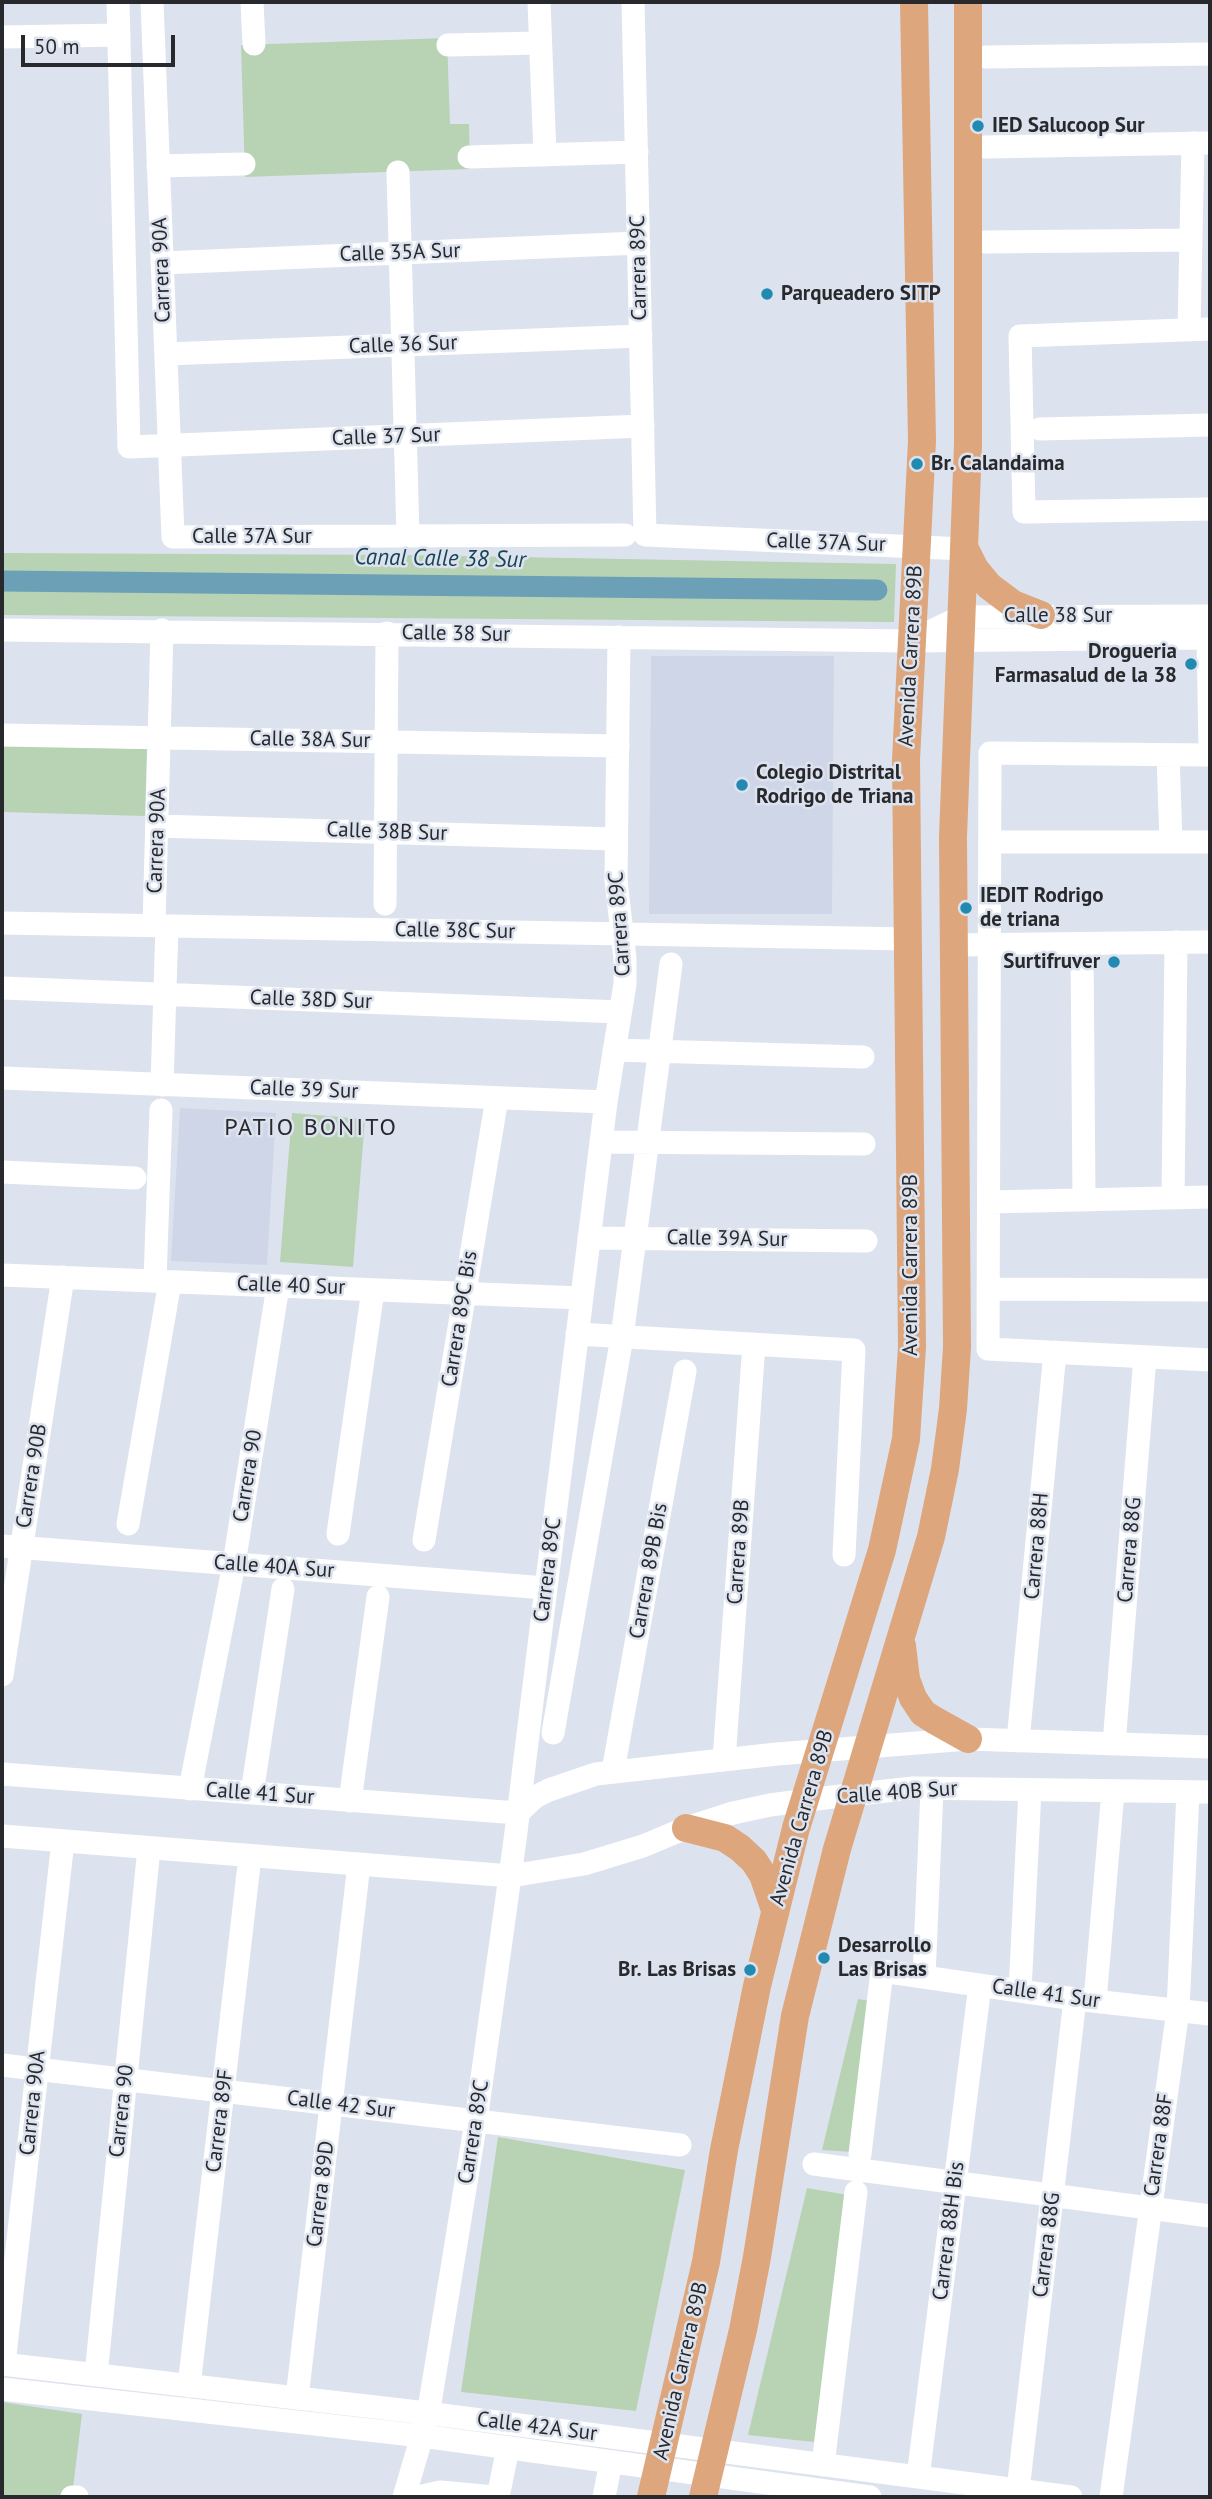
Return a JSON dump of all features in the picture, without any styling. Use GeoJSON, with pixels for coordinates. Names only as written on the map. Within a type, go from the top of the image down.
{"type":"FeatureCollection","features":[{"type":"Feature","properties":{"kind":"main road","name":"Avenida Carrera 89B"},"geometry":{"type":"LineString","coordinates":[[651,2497],[706,2262],[724,2150],[775,1910],[819,1751],[883,1550],[906,1439],[912,1347],[906,760],[922,407],[914,2]]}},
{"type":"Feature","properties":{"kind":"main road","name":"Avenida Carrera 89B"},"geometry":{"type":"LineString","coordinates":[[709,2474],[757,2257],[795,2016],[837,1849],[931,1537],[945,1469],[953,1409],[957,1347],[953,809],[965,549],[968,404],[968,2]]}},
{"type":"Feature","properties":{"kind":"main road"},"geometry":{"type":"LineString","coordinates":[[965,549],[975,569],[989,586],[1013,604],[1041,615]]}},
{"type":"Feature","properties":{"kind":"main road"},"geometry":{"type":"LineString","coordinates":[[902,1637],[905,1679],[913,1698],[923,1713],[968,1739]]}},
{"type":"Feature","properties":{"kind":"main road"},"geometry":{"type":"LineString","coordinates":[[686,1828],[725,1838],[740,1848],[754,1861],[763,1875],[775,1910]]}},
{"type":"Feature","properties":{"kind":"street","name":"Carrera 90A"},"geometry":{"type":"LineString","coordinates":[[118,2],[129,447]]}},
{"type":"Feature","properties":{"kind":"street","name":"Carrera 90A"},"geometry":{"type":"LineString","coordinates":[[152,2],[173,537]]}},
{"type":"Feature","properties":{"kind":"street"},"geometry":{"type":"LineString","coordinates":[[252,2],[254,44]]}},
{"type":"Feature","properties":{"kind":"street"},"geometry":{"type":"LineString","coordinates":[[539,2],[545,155]]}},
{"type":"Feature","properties":{"kind":"street","name":"Carrera 89C"},"geometry":{"type":"LineString","coordinates":[[633,2],[643,426],[635,535]]}},
{"type":"Feature","properties":{"kind":"street"},"geometry":{"type":"LineString","coordinates":[[2,37],[118,35]]}},
{"type":"Feature","properties":{"kind":"street"},"geometry":{"type":"LineString","coordinates":[[448,45],[540,43]]}},
{"type":"Feature","properties":{"kind":"street"},"geometry":{"type":"LineString","coordinates":[[986,57],[1210,54]]}},
{"type":"Feature","properties":{"kind":"street"},"geometry":{"type":"LineString","coordinates":[[985,147],[1202,143],[1191,240],[1200,329],[1020,336],[1024,512],[1210,509]]}},
{"type":"Feature","properties":{"kind":"street"},"geometry":{"type":"LineString","coordinates":[[469,157],[637,152]]}},
{"type":"Feature","properties":{"kind":"street"},"geometry":{"type":"LineString","coordinates":[[158,166],[244,164]]}},
{"type":"Feature","properties":{"kind":"street"},"geometry":{"type":"LineString","coordinates":[[398,172],[408,536]]}},
{"type":"Feature","properties":{"kind":"street"},"geometry":{"type":"LineString","coordinates":[[985,242],[1191,240]]}},
{"type":"Feature","properties":{"kind":"street","name":"Calle 35A Sur"},"geometry":{"type":"LineString","coordinates":[[162,263],[639,243]]}},
{"type":"Feature","properties":{"kind":"street","name":"Calle 36 Sur"},"geometry":{"type":"LineString","coordinates":[[166,354],[641,336]]}},
{"type":"Feature","properties":{"kind":"street"},"geometry":{"type":"LineString","coordinates":[[1040,429],[1210,425]]}},
{"type":"Feature","properties":{"kind":"street","name":"Calle 37 Sur"},"geometry":{"type":"LineString","coordinates":[[129,447],[643,426]]}},
{"type":"Feature","properties":{"kind":"street","name":"Calle 37A Sur"},"geometry":{"type":"LineString","coordinates":[[173,537],[635,535],[965,549]]}},
{"type":"Feature","properties":{"kind":"street","name":"Calle 38 Sur"},"geometry":{"type":"LineString","coordinates":[[2,630],[911,641],[961,628],[1041,615],[1209,631]]}},
{"type":"Feature","properties":{"kind":"street","name":"Calle 38 Sur"},"geometry":{"type":"LineString","coordinates":[[961,628],[1209,631]]}},
{"type":"Feature","properties":{"kind":"street","name":"Carrera 90A"},"geometry":{"type":"LineString","coordinates":[[162,630],[157,826],[165,995],[162,1085]]}},
{"type":"Feature","properties":{"kind":"street"},"geometry":{"type":"LineString","coordinates":[[1209,631],[1210,748]]}},
{"type":"Feature","properties":{"kind":"street"},"geometry":{"type":"LineString","coordinates":[[385,904],[387,633]]}},
{"type":"Feature","properties":{"kind":"street","name":"Carrera 89C"},"geometry":{"type":"LineString","coordinates":[[404,2497],[428,2413],[477,2121],[511,1876],[606,1102],[626,972],[616,880],[619,636]]}},
{"type":"Feature","properties":{"kind":"street","name":"Calle 38A Sur"},"geometry":{"type":"LineString","coordinates":[[2,735],[618,746]]}},
{"type":"Feature","properties":{"kind":"street"},"geometry":{"type":"LineString","coordinates":[[1210,755],[990,753],[988,1289],[988,1349],[1210,1360]]}},
{"type":"Feature","properties":{"kind":"street"},"geometry":{"type":"LineString","coordinates":[[1168,755],[1171,842]]}},
{"type":"Feature","properties":{"kind":"street","name":"Calle 38B Sur"},"geometry":{"type":"LineString","coordinates":[[157,826],[616,839]]}},
{"type":"Feature","properties":{"kind":"street"},"geometry":{"type":"LineString","coordinates":[[990,842],[1210,842]]}},
{"type":"Feature","properties":{"kind":"street","name":"Calle 38C Sur"},"geometry":{"type":"LineString","coordinates":[[2,923],[909,939]]}},
{"type":"Feature","properties":{"kind":"street"},"geometry":{"type":"LineString","coordinates":[[1173,1198],[1176,942]]}},
{"type":"Feature","properties":{"kind":"street"},"geometry":{"type":"LineString","coordinates":[[954,945],[1210,942]]}},
{"type":"Feature","properties":{"kind":"street"},"geometry":{"type":"LineString","coordinates":[[1082,944],[1084,1200]]}},
{"type":"Feature","properties":{"kind":"street"},"geometry":{"type":"LineString","coordinates":[[553,1733],[622,1337],[671,964]]}},
{"type":"Feature","properties":{"kind":"street","name":"Calle 38D Sur"},"geometry":{"type":"LineString","coordinates":[[2,988],[621,1013]]}},
{"type":"Feature","properties":{"kind":"street"},"geometry":{"type":"LineString","coordinates":[[614,1050],[863,1057]]}},
{"type":"Feature","properties":{"kind":"street","name":"Calle 39 Sur"},"geometry":{"type":"LineString","coordinates":[[2,1078],[606,1102]]}},
{"type":"Feature","properties":{"kind":"street","name":"Carrera 89C Bis"},"geometry":{"type":"LineString","coordinates":[[424,1540],[497,1098]]}},
{"type":"Feature","properties":{"kind":"street"},"geometry":{"type":"LineString","coordinates":[[128,1524],[162,1281],[161,1110]]}},
{"type":"Feature","properties":{"kind":"street"},"geometry":{"type":"LineString","coordinates":[[601,1142],[864,1144]]}},
{"type":"Feature","properties":{"kind":"street"},"geometry":{"type":"LineString","coordinates":[[2,1172],[135,1178]]}},
{"type":"Feature","properties":{"kind":"street"},"geometry":{"type":"LineString","coordinates":[[989,1202],[1210,1197]]}},
{"type":"Feature","properties":{"kind":"street","name":"Calle 39A Sur"},"geometry":{"type":"LineString","coordinates":[[589,1238],[866,1241]]}},
{"type":"Feature","properties":{"kind":"street","name":"Calle 40 Sur"},"geometry":{"type":"LineString","coordinates":[[2,1275],[581,1298]]}},
{"type":"Feature","properties":{"kind":"street","name":"Carrera 90B"},"geometry":{"type":"LineString","coordinates":[[2,1675],[12,1547],[63,1277]]}},
{"type":"Feature","properties":{"kind":"street","name":"Carrera 90"},"geometry":{"type":"LineString","coordinates":[[190,1788],[234,1564],[278,1286]]}},
{"type":"Feature","properties":{"kind":"street"},"geometry":{"type":"LineString","coordinates":[[988,1289],[1210,1290]]}},
{"type":"Feature","properties":{"kind":"street"},"geometry":{"type":"LineString","coordinates":[[338,1534],[373,1290]]}},
{"type":"Feature","properties":{"kind":"street"},"geometry":{"type":"LineString","coordinates":[[577,1334],[854,1350],[844,1555]]}},
{"type":"Feature","properties":{"kind":"street","name":"Carrera 89B"},"geometry":{"type":"LineString","coordinates":[[724,1760],[754,1344]]}},
{"type":"Feature","properties":{"kind":"street","name":"Carrera 88H"},"geometry":{"type":"LineString","coordinates":[[1018,1741],[1055,1352]]}},
{"type":"Feature","properties":{"kind":"street","name":"Carrera 88G"},"geometry":{"type":"LineString","coordinates":[[1114,1744],[1145,1357]]}},
{"type":"Feature","properties":{"kind":"street","name":"Carrera 89B Bis"},"geometry":{"type":"LineString","coordinates":[[613,1771],[685,1371]]}},
{"type":"Feature","properties":{"kind":"street","name":"Calle 40A Sur"},"geometry":{"type":"LineString","coordinates":[[12,1547],[546,1588]]}},
{"type":"Feature","properties":{"kind":"street"},"geometry":{"type":"LineString","coordinates":[[252,1793],[283,1589]]}},
{"type":"Feature","properties":{"kind":"street"},"geometry":{"type":"LineString","coordinates":[[350,1801],[378,1597]]}},
{"type":"Feature","properties":{"kind":"street"},"geometry":{"type":"LineString","coordinates":[[518,1814],[536,1797],[562,1784],[613,1771],[724,1760],[968,1739],[1210,1747]]}},
{"type":"Feature","properties":{"kind":"street","name":"Calle 41 Sur"},"geometry":{"type":"LineString","coordinates":[[2,1774],[518,1814]]}},
{"type":"Feature","properties":{"kind":"street"},"geometry":{"type":"LineString","coordinates":[[924,1977],[932,1789]]}},
{"type":"Feature","properties":{"kind":"street","name":"Calle 40B Sur"},"geometry":{"type":"LineString","coordinates":[[511,1876],[584,1864],[733,1813],[853,1794],[932,1789],[1199,1792]]}},
{"type":"Feature","properties":{"kind":"street"},"geometry":{"type":"LineString","coordinates":[[1020,1991],[1030,1790]]}},
{"type":"Feature","properties":{"kind":"street","name":"Carrera 88G"},"geometry":{"type":"LineString","coordinates":[[1018,2490],[1052,2195],[1085,2000],[1113,1791]]}},
{"type":"Feature","properties":{"kind":"street","name":"Carrera 88F"},"geometry":{"type":"LineString","coordinates":[[1111,2497],[1178,2010],[1199,1792]]}},
{"type":"Feature","properties":{"kind":"street"},"geometry":{"type":"LineString","coordinates":[[2,1836],[511,1876]]}},
{"type":"Feature","properties":{"kind":"street","name":"Carrera 90A"},"geometry":{"type":"LineString","coordinates":[[3,2364],[63,1841]]}},
{"type":"Feature","properties":{"kind":"street","name":"Carrera 90"},"geometry":{"type":"LineString","coordinates":[[96,2375],[149,1848]]}},
{"type":"Feature","properties":{"kind":"street","name":"Carrera 89F"},"geometry":{"type":"LineString","coordinates":[[189,2386],[250,1856]]}},
{"type":"Feature","properties":{"kind":"street","name":"Carrera 89D"},"geometry":{"type":"LineString","coordinates":[[297,2398],[359,1864]]}},
{"type":"Feature","properties":{"kind":"street","name":"Calle 41 Sur"},"geometry":{"type":"LineString","coordinates":[[860,2154],[882,1971],[1085,2000],[1210,2014]]}},
{"type":"Feature","properties":{"kind":"street","name":"Carrera 88H Bis"},"geometry":{"type":"LineString","coordinates":[[918,2477],[980,1985]]}},
{"type":"Feature","properties":{"kind":"street","name":"Calle 42 Sur"},"geometry":{"type":"LineString","coordinates":[[2,2065],[680,2145]]}},
{"type":"Feature","properties":{"kind":"street"},"geometry":{"type":"LineString","coordinates":[[814,2164],[1210,2216]]}},
{"type":"Feature","properties":{"kind":"street"},"geometry":{"type":"LineString","coordinates":[[823,2465],[856,2192]]}},
{"type":"Feature","properties":{"kind":"street","name":"Calle 42A Sur"},"geometry":{"type":"LineString","coordinates":[[3,2364],[428,2413],[661,2456],[709,2474],[870,2497]]}},
{"type":"Feature","properties":{"kind":"street","name":"Calle 42A Sur"},"geometry":{"type":"LineString","coordinates":[[2,2389],[422,2436],[611,2462],[661,2456]]}},
{"type":"Feature","properties":{"kind":"street"},"geometry":{"type":"LineString","coordinates":[[418,2497],[440,2493],[496,2497],[508,2448]]}},
{"type":"Feature","properties":{"kind":"street"},"geometry":{"type":"LineString","coordinates":[[604,2497],[611,2462]]}},
{"type":"Feature","properties":{"kind":"street","name":"Calle 42A Sur"},"geometry":{"type":"LineString","coordinates":[[709,2474],[823,2465],[1071,2497]]}},
{"type":"Feature","properties":{"kind":"shaded area","name":"Colegio Distrital Rodrigo de Triana"},"geometry":{"type":"Polygon","coordinates":[[[651,656],[834,656],[832,914],[649,914],[651,656]]]}},
{"type":"Feature","properties":{"kind":"shaded area"},"geometry":{"type":"Polygon","coordinates":[[[180,1108],[276,1113],[267,1265],[171,1261],[180,1108]]]}},
{"type":"Feature","properties":{"kind":"green space"},"geometry":{"type":"Polygon","coordinates":[[[447,38],[450,124],[469,124],[470,169],[245,177],[241,45],[447,38]]]}},
{"type":"Feature","properties":{"kind":"green space"},"geometry":{"type":"Polygon","coordinates":[[[2,553],[406,555],[896,564],[894,622],[2,615],[2,553]]]}},
{"type":"Feature","properties":{"kind":"green space"},"geometry":{"type":"Polygon","coordinates":[[[2,745],[147,749],[145,816],[2,812],[2,745]]]}},
{"type":"Feature","properties":{"kind":"green space"},"geometry":{"type":"Polygon","coordinates":[[[292,1113],[365,1119],[353,1267],[280,1262],[292,1113]]]}},
{"type":"Feature","properties":{"kind":"green space"},"geometry":{"type":"Polygon","coordinates":[[[858,1999],[871,2001],[853,2152],[822,2150],[858,1999]]]}},
{"type":"Feature","properties":{"kind":"green space"},"geometry":{"type":"Polygon","coordinates":[[[498,2137],[685,2170],[636,2411],[461,2392],[498,2137]]]}},
{"type":"Feature","properties":{"kind":"green space"},"geometry":{"type":"Polygon","coordinates":[[[807,2188],[848,2195],[814,2442],[748,2435],[807,2188]]]}},
{"type":"Feature","properties":{"kind":"green space"},"geometry":{"type":"Polygon","coordinates":[[[2,2402],[82,2414],[72,2497],[2,2497],[2,2402]]]}},
{"type":"Feature","properties":{"kind":"waterway","name":"Canal Calle 38 Sur"},"geometry":{"type":"LineString","coordinates":[[2,581],[877,590]]}},
{"type":"Feature","properties":{"kind":"place","name":"IED Salucoop Sur"},"geometry":{"type":"Point","coordinates":[978,126]}},
{"type":"Feature","properties":{"kind":"place","name":"Parqueadero SITP"},"geometry":{"type":"Point","coordinates":[767,294]}},
{"type":"Feature","properties":{"kind":"place","name":"Br. Calandaima"},"geometry":{"type":"Point","coordinates":[917,464]}},
{"type":"Feature","properties":{"kind":"place","name":"Drogueria Farmasalud de la 38"},"geometry":{"type":"Point","coordinates":[1191,664]}},
{"type":"Feature","properties":{"kind":"place","name":"Colegio Distrital Rodrigo de Triana"},"geometry":{"type":"Point","coordinates":[742,785]}},
{"type":"Feature","properties":{"kind":"place","name":"IEDIT Rodrigo de triana"},"geometry":{"type":"Point","coordinates":[966,908]}},
{"type":"Feature","properties":{"kind":"place","name":"Surtifruver"},"geometry":{"type":"Point","coordinates":[1114,962]}},
{"type":"Feature","properties":{"kind":"place","name":"Desarrollo Las Brisas"},"geometry":{"type":"Point","coordinates":[824,1958]}},
{"type":"Feature","properties":{"kind":"place","name":"Br. Las Brisas"},"geometry":{"type":"Point","coordinates":[750,1970]}},
{"type":"Feature","properties":{"kind":"district","name":"PATIO BONITO"},"geometry":{"type":"Point","coordinates":[311,1128]}}]}
